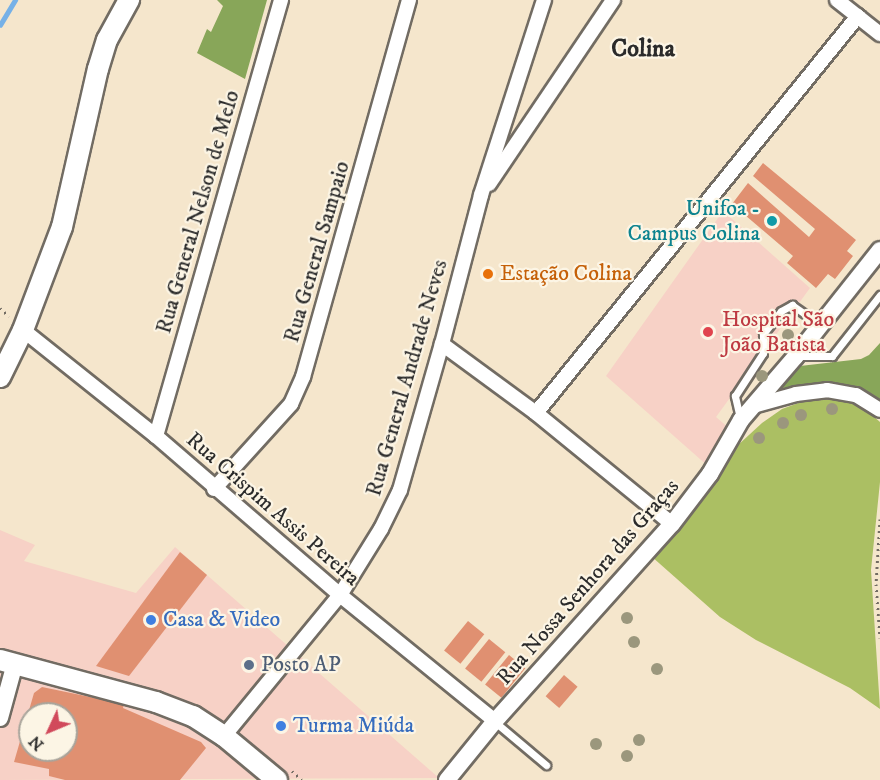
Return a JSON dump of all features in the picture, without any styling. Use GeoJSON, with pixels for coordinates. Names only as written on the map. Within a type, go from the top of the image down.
{"type":"FeatureCollection","features":[{"type":"Feature","properties":{"kind":"main road"},"geometry":{"type":"LineString","coordinates":[[0,377],[23,330],[62,227],[107,40],[129,0]]}},
{"type":"Feature","properties":{"kind":"main road"},"geometry":{"type":"LineString","coordinates":[[8,661],[166,706],[193,716],[224,736],[277,780]]}},
{"type":"Feature","properties":{"kind":"street","name":"Rua General Nelson de Melo"},"geometry":{"type":"LineString","coordinates":[[156,436],[280,0]]}},
{"type":"Feature","properties":{"kind":"street","name":"Rua General Sampaio"},"geometry":{"type":"LineString","coordinates":[[214,489],[291,404],[303,377],[409,0]]}},
{"type":"Feature","properties":{"kind":"street","name":"Rua General Andrade Neves"},"geometry":{"type":"LineString","coordinates":[[224,736],[340,595],[381,529],[400,490],[442,344],[481,195],[544,0]]}},
{"type":"Feature","properties":{"kind":"street","name":"Rua General Andrade Neves"},"geometry":{"type":"LineString","coordinates":[[481,195],[613,0]]}},
{"type":"Feature","properties":{"kind":"street"},"geometry":{"type":"LineString","coordinates":[[837,0],[880,34]]}},
{"type":"Feature","properties":{"kind":"street"},"geometry":{"type":"LineString","coordinates":[[536,413],[858,16]]}},
{"type":"Feature","properties":{"kind":"street","name":"Rua Nossa Senhora das Graças"},"geometry":{"type":"LineString","coordinates":[[447,780],[495,721],[672,524],[710,474],[741,420],[796,356],[880,250]]}},
{"type":"Feature","properties":{"kind":"street","name":"Rua Crispim Assis Pereira"},"geometry":{"type":"LineString","coordinates":[[23,330],[156,436],[214,489],[340,595],[495,721]]}},
{"type":"Feature","properties":{"kind":"street"},"geometry":{"type":"LineString","coordinates":[[442,344],[536,413],[672,524]]}},
{"type":"Feature","properties":{"kind":"street"},"geometry":{"type":"LineString","coordinates":[[753,406],[827,390],[856,395],[880,410]]}},
{"type":"Feature","properties":{"kind":"street"},"geometry":{"type":"LineString","coordinates":[[0,718],[8,661]]}},
{"type":"Feature","properties":{"kind":"lane"},"geometry":{"type":"LineString","coordinates":[[796,356],[832,356],[880,295]]}},
{"type":"Feature","properties":{"kind":"lane"},"geometry":{"type":"LineString","coordinates":[[741,420],[735,396],[763,353],[763,334],[781,311],[792,305],[821,325]]}},
{"type":"Feature","properties":{"kind":"lane"},"geometry":{"type":"LineString","coordinates":[[495,721],[546,765]]}},
{"type":"Feature","properties":{"kind":"path"},"geometry":{"type":"LineString","coordinates":[[880,519],[876,584],[880,638]]}},
{"type":"Feature","properties":{"kind":"shaded area","name":"Hospital São João Batista"},"geometry":{"type":"Polygon","coordinates":[[[723,211],[810,288],[716,417],[730,429],[712,449],[718,455],[709,467],[606,376],[723,211]]]}},
{"type":"Feature","properties":{"kind":"shaded area"},"geometry":{"type":"Polygon","coordinates":[[[0,530],[35,545],[24,561],[136,593],[175,547],[439,778],[0,780],[0,530]]]}},
{"type":"Feature","properties":{"kind":"green space"},"geometry":{"type":"Polygon","coordinates":[[[217,0],[267,0],[245,79],[197,53],[207,29],[211,32],[223,6],[217,0]]]}},
{"type":"Feature","properties":{"kind":"green space"},"geometry":{"type":"Polygon","coordinates":[[[880,343],[880,404],[855,389],[839,385],[826,384],[773,395],[800,366],[861,359],[869,355],[880,343]]]}},
{"type":"Feature","properties":{"kind":"green space"},"geometry":{"type":"Polygon","coordinates":[[[841,399],[864,408],[880,422],[880,482],[871,570],[880,709],[850,688],[756,640],[720,617],[651,556],[737,446],[762,423],[782,409],[804,401],[841,399]]]}},
{"type":"Feature","properties":{"kind":"building","name":"Unifoa - Campus Colina"},"geometry":{"type":"Polygon","coordinates":[[[763,163],[856,240],[847,251],[853,256],[835,279],[828,274],[816,288],[787,263],[793,256],[732,204],[748,183],[809,237],[815,229],[753,176],[763,163]]]}},
{"type":"Feature","properties":{"kind":"building","name":"Casa & Video"},"geometry":{"type":"Polygon","coordinates":[[[180,552],[207,575],[129,676],[96,666],[180,552]]]}},
{"type":"Feature","properties":{"kind":"building"},"geometry":{"type":"Polygon","coordinates":[[[468,621],[484,634],[460,664],[444,651],[468,621]]]}},
{"type":"Feature","properties":{"kind":"building"},"geometry":{"type":"Polygon","coordinates":[[[489,639],[505,652],[481,682],[465,669],[489,639]]]}},
{"type":"Feature","properties":{"kind":"building"},"geometry":{"type":"Polygon","coordinates":[[[509,655],[525,668],[501,698],[485,685],[509,655]]]}},
{"type":"Feature","properties":{"kind":"building"},"geometry":{"type":"Polygon","coordinates":[[[564,675],[578,687],[559,708],[546,696],[564,675]]]}},
{"type":"Feature","properties":{"kind":"building"},"geometry":{"type":"Polygon","coordinates":[[[42,687],[124,704],[123,708],[201,742],[206,748],[180,780],[65,780],[49,776],[49,769],[14,762],[18,748],[18,762],[78,762],[78,702],[31,702],[34,693],[42,687]]]}},
{"type":"Feature","properties":{"kind":"waterway"},"geometry":{"type":"LineString","coordinates":[[0,25],[15,0]]}},
{"type":"Feature","properties":{"kind":"place","name":"Unifoa - Campus Colina"},"geometry":{"type":"Point","coordinates":[772,221]}},
{"type":"Feature","properties":{"kind":"place","name":"Estação Colina"},"geometry":{"type":"Point","coordinates":[488,274]}},
{"type":"Feature","properties":{"kind":"place","name":"Hospital São João Batista"},"geometry":{"type":"Point","coordinates":[708,332]}},
{"type":"Feature","properties":{"kind":"place","name":"Casa & Video"},"geometry":{"type":"Point","coordinates":[151,620]}},
{"type":"Feature","properties":{"kind":"place","name":"Posto AP"},"geometry":{"type":"Point","coordinates":[249,665]}},
{"type":"Feature","properties":{"kind":"place","name":"Turma Miúda"},"geometry":{"type":"Point","coordinates":[281,726]}},
{"type":"Feature","properties":{"kind":"district","name":"Colina"},"geometry":{"type":"Point","coordinates":[643,50]}}]}
